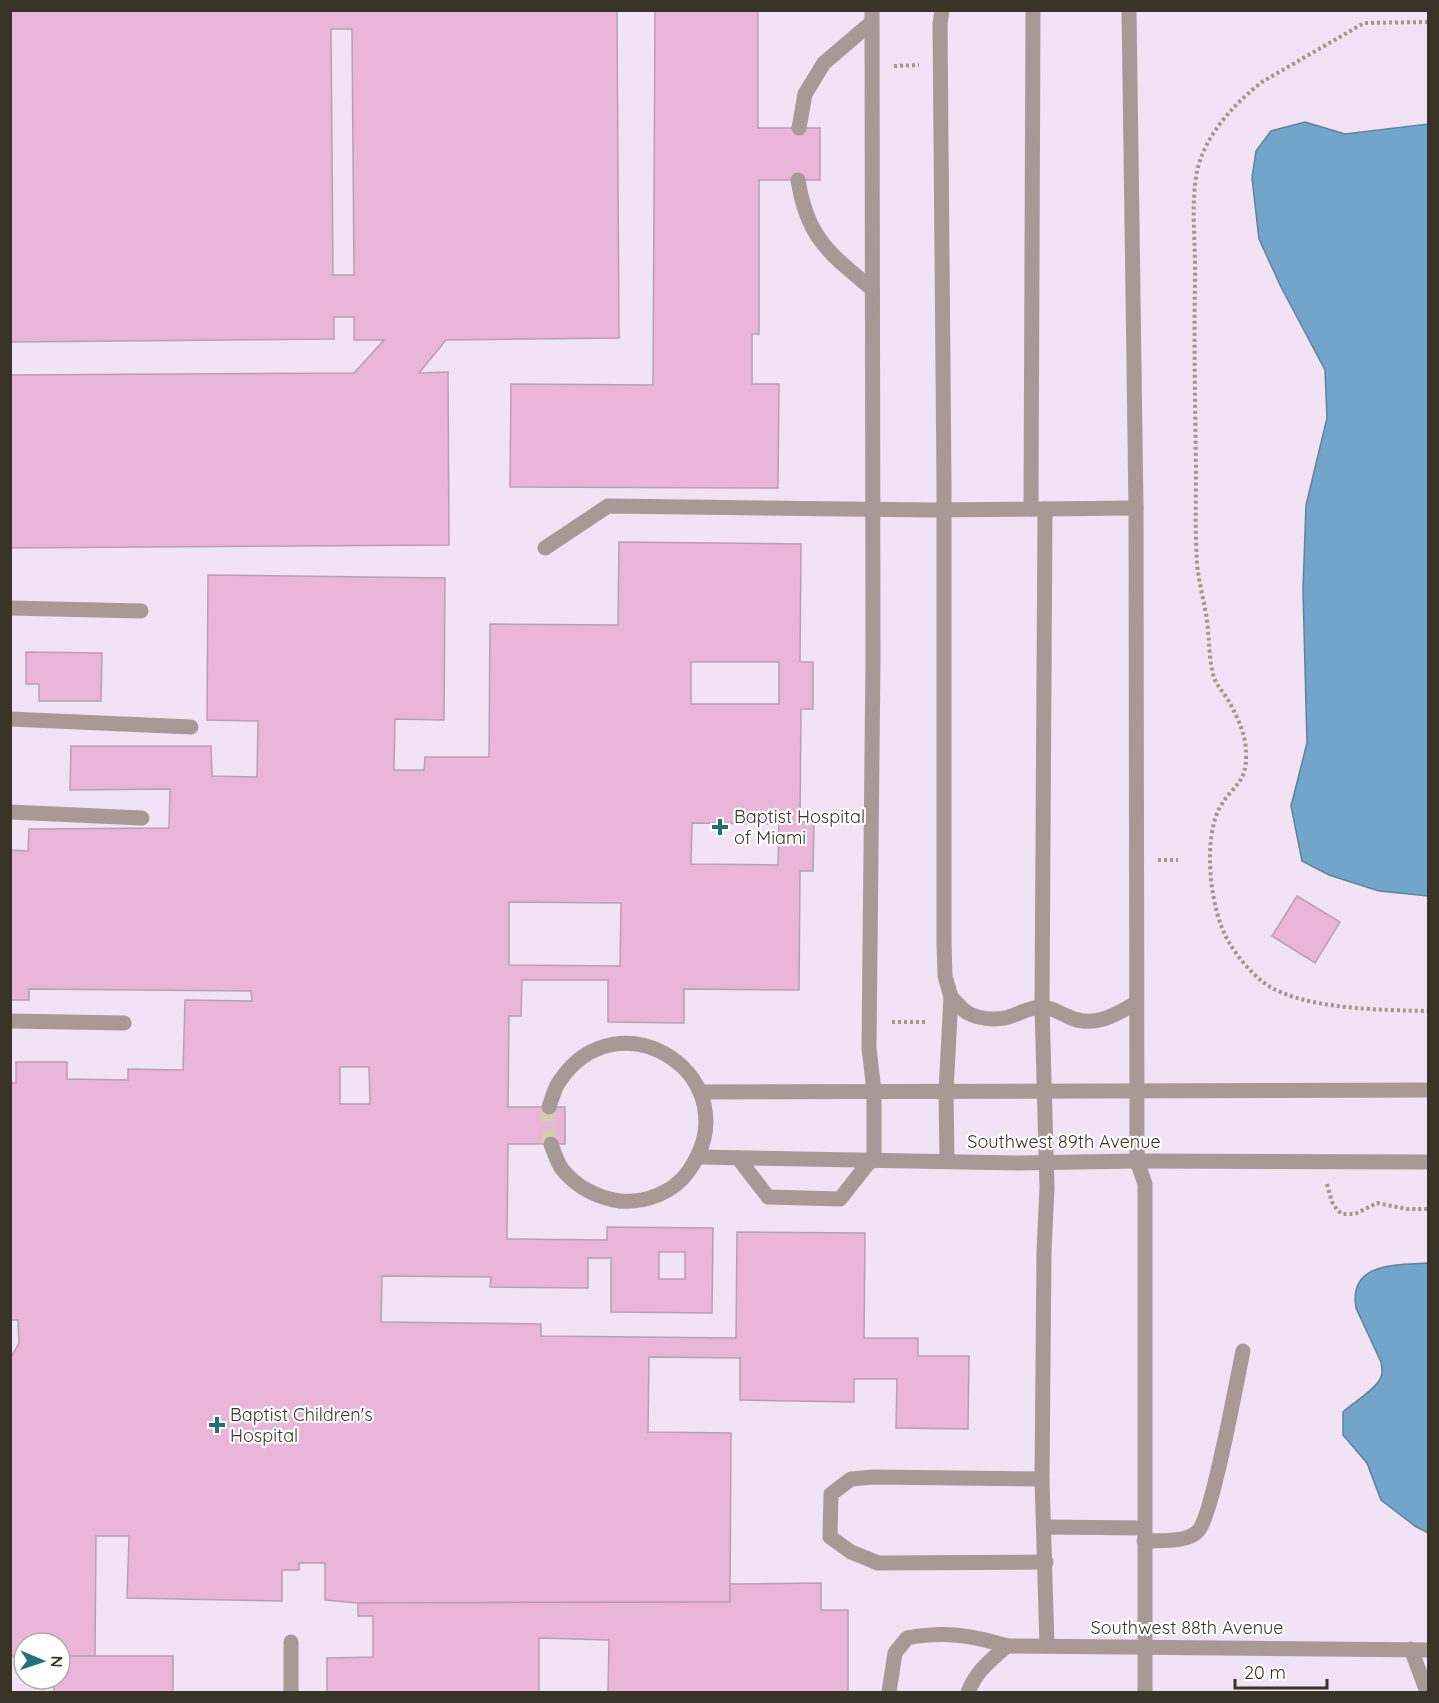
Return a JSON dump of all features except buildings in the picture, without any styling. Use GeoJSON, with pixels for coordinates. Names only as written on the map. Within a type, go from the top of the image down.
{"type":"FeatureCollection","features":[{"type":"Feature","properties":{"kind":"street"},"geometry":{"type":"LineString","coordinates":[[942,10],[940,24],[944,510],[944,943],[945,976],[951,997],[946,1091],[947,1161]]}},
{"type":"Feature","properties":{"kind":"street"},"geometry":{"type":"LineString","coordinates":[[1033,10],[1042,1007],[1046,1163],[1042,1479],[1047,1646]]}},
{"type":"Feature","properties":{"kind":"street"},"geometry":{"type":"LineString","coordinates":[[1129,10],[1136,508],[1137,1161],[1145,1184],[1145,1692]]}},
{"type":"Feature","properties":{"kind":"street"},"geometry":{"type":"LineString","coordinates":[[799,128],[805,94],[814,78],[824,63],[872,17]]}},
{"type":"Feature","properties":{"kind":"street"},"geometry":{"type":"LineString","coordinates":[[738,1158],[768,1197],[840,1199],[872,1161],[874,1091],[869,1048],[873,508],[872,17]]}},
{"type":"Feature","properties":{"kind":"street"},"geometry":{"type":"LineString","coordinates":[[798,180],[805,209],[821,243],[830,254],[872,290]]}},
{"type":"Feature","properties":{"kind":"street"},"geometry":{"type":"LineString","coordinates":[[545,548],[608,506],[944,510],[1136,508]]}},
{"type":"Feature","properties":{"kind":"street"},"geometry":{"type":"LineString","coordinates":[[10,608],[141,611]]}},
{"type":"Feature","properties":{"kind":"street"},"geometry":{"type":"LineString","coordinates":[[10,719],[191,727]]}},
{"type":"Feature","properties":{"kind":"street"},"geometry":{"type":"LineString","coordinates":[[10,812],[142,818]]}},
{"type":"Feature","properties":{"kind":"street"},"geometry":{"type":"LineString","coordinates":[[951,997],[968,1013],[988,1019],[1010,1017],[1042,1007],[1053,1008],[1080,1022],[1094,1022],[1110,1018],[1136,1003]]}},
{"type":"Feature","properties":{"kind":"street"},"geometry":{"type":"LineString","coordinates":[[10,1021],[124,1023]]}},
{"type":"Feature","properties":{"kind":"street"},"geometry":{"type":"LineString","coordinates":[[549,1107],[558,1083],[574,1064],[595,1050],[619,1043],[645,1045],[668,1054],[687,1071],[700,1092],[706,1114],[705,1136],[699,1157],[683,1179],[660,1195],[633,1202],[606,1199],[582,1188],[562,1168],[551,1144]]}},
{"type":"Feature","properties":{"kind":"street"},"geometry":{"type":"LineString","coordinates":[[700,1092],[1428,1090]]}},
{"type":"Feature","properties":{"kind":"street","name":"Southwest 89th Avenue"},"geometry":{"type":"LineString","coordinates":[[699,1157],[1046,1163],[1428,1162]]}},
{"type":"Feature","properties":{"kind":"street"},"geometry":{"type":"LineString","coordinates":[[1044,1527],[1189,1537],[1197,1533],[1203,1526],[1214,1485],[1243,1351]]}},
{"type":"Feature","properties":{"kind":"street"},"geometry":{"type":"LineString","coordinates":[[1042,1479],[874,1477],[851,1479],[831,1494],[830,1537],[851,1552],[878,1563],[1046,1562]]}},
{"type":"Feature","properties":{"kind":"street","name":"Southwest 88th Avenue"},"geometry":{"type":"LineString","coordinates":[[890,1692],[895,1653],[907,1638],[933,1633],[977,1637],[1007,1646],[1428,1650]]}},
{"type":"Feature","properties":{"kind":"street"},"geometry":{"type":"LineString","coordinates":[[291,1642],[291,1692]]}},
{"type":"Feature","properties":{"kind":"street"},"geometry":{"type":"LineString","coordinates":[[968,1692],[985,1663],[1007,1646]]}},
{"type":"Feature","properties":{"kind":"street"},"geometry":{"type":"LineString","coordinates":[[1411,1649],[1427,1692]]}},
{"type":"Feature","properties":{"kind":"path"},"geometry":{"type":"LineString","coordinates":[[1428,22],[1364,23],[1262,82],[1239,102],[1223,121],[1205,149],[1197,177],[1194,348],[1196,537],[1201,589],[1212,673],[1238,719],[1246,753],[1246,764],[1241,782],[1220,807],[1211,834],[1213,889],[1222,932],[1262,982],[1282,993],[1337,1006],[1428,1011]]}},
{"type":"Feature","properties":{"kind":"path"},"geometry":{"type":"LineString","coordinates":[[887,68],[926,65]]}},
{"type":"Feature","properties":{"kind":"path"},"geometry":{"type":"LineString","coordinates":[[885,1022],[930,1022]]}},
{"type":"Feature","properties":{"kind":"path"},"geometry":{"type":"LineString","coordinates":[[1327,1176],[1332,1202],[1342,1214],[1355,1214],[1377,1203],[1407,1209],[1428,1209]]}},
{"type":"Feature","properties":{"kind":"shaded area","name":"Baptist Hospital of Miami"},"geometry":{"type":"Polygon","coordinates":[[[11,11],[1428,11],[1428,1692],[11,1692],[11,11]]]}},
{"type":"Feature","properties":{"kind":"water"},"geometry":{"type":"Polygon","coordinates":[[[1305,122],[1345,134],[1428,124],[1428,896],[1379,891],[1329,875],[1302,861],[1291,806],[1307,743],[1303,590],[1306,505],[1327,418],[1325,370],[1281,287],[1259,239],[1252,178],[1256,151],[1271,131],[1305,122]]]}},
{"type":"Feature","properties":{"kind":"water"},"geometry":{"type":"Polygon","coordinates":[[[1428,1263],[1428,1533],[1381,1500],[1367,1463],[1343,1435],[1343,1412],[1364,1396],[1378,1382],[1382,1374],[1381,1362],[1356,1308],[1356,1293],[1360,1282],[1367,1274],[1377,1269],[1403,1264],[1428,1263]]]}},
{"type":"Feature","properties":{"kind":"tunnel"},"geometry":{"type":"LineString","coordinates":[[549,1107],[548,1126],[551,1144]]}},
{"type":"Feature","properties":{"kind":"place","name":"Baptist Hospital of Miami"},"geometry":{"type":"Point","coordinates":[720,827]}},
{"type":"Feature","properties":{"kind":"place","name":"Baptist Children's Hospital"},"geometry":{"type":"Point","coordinates":[217,1425]}}]}
